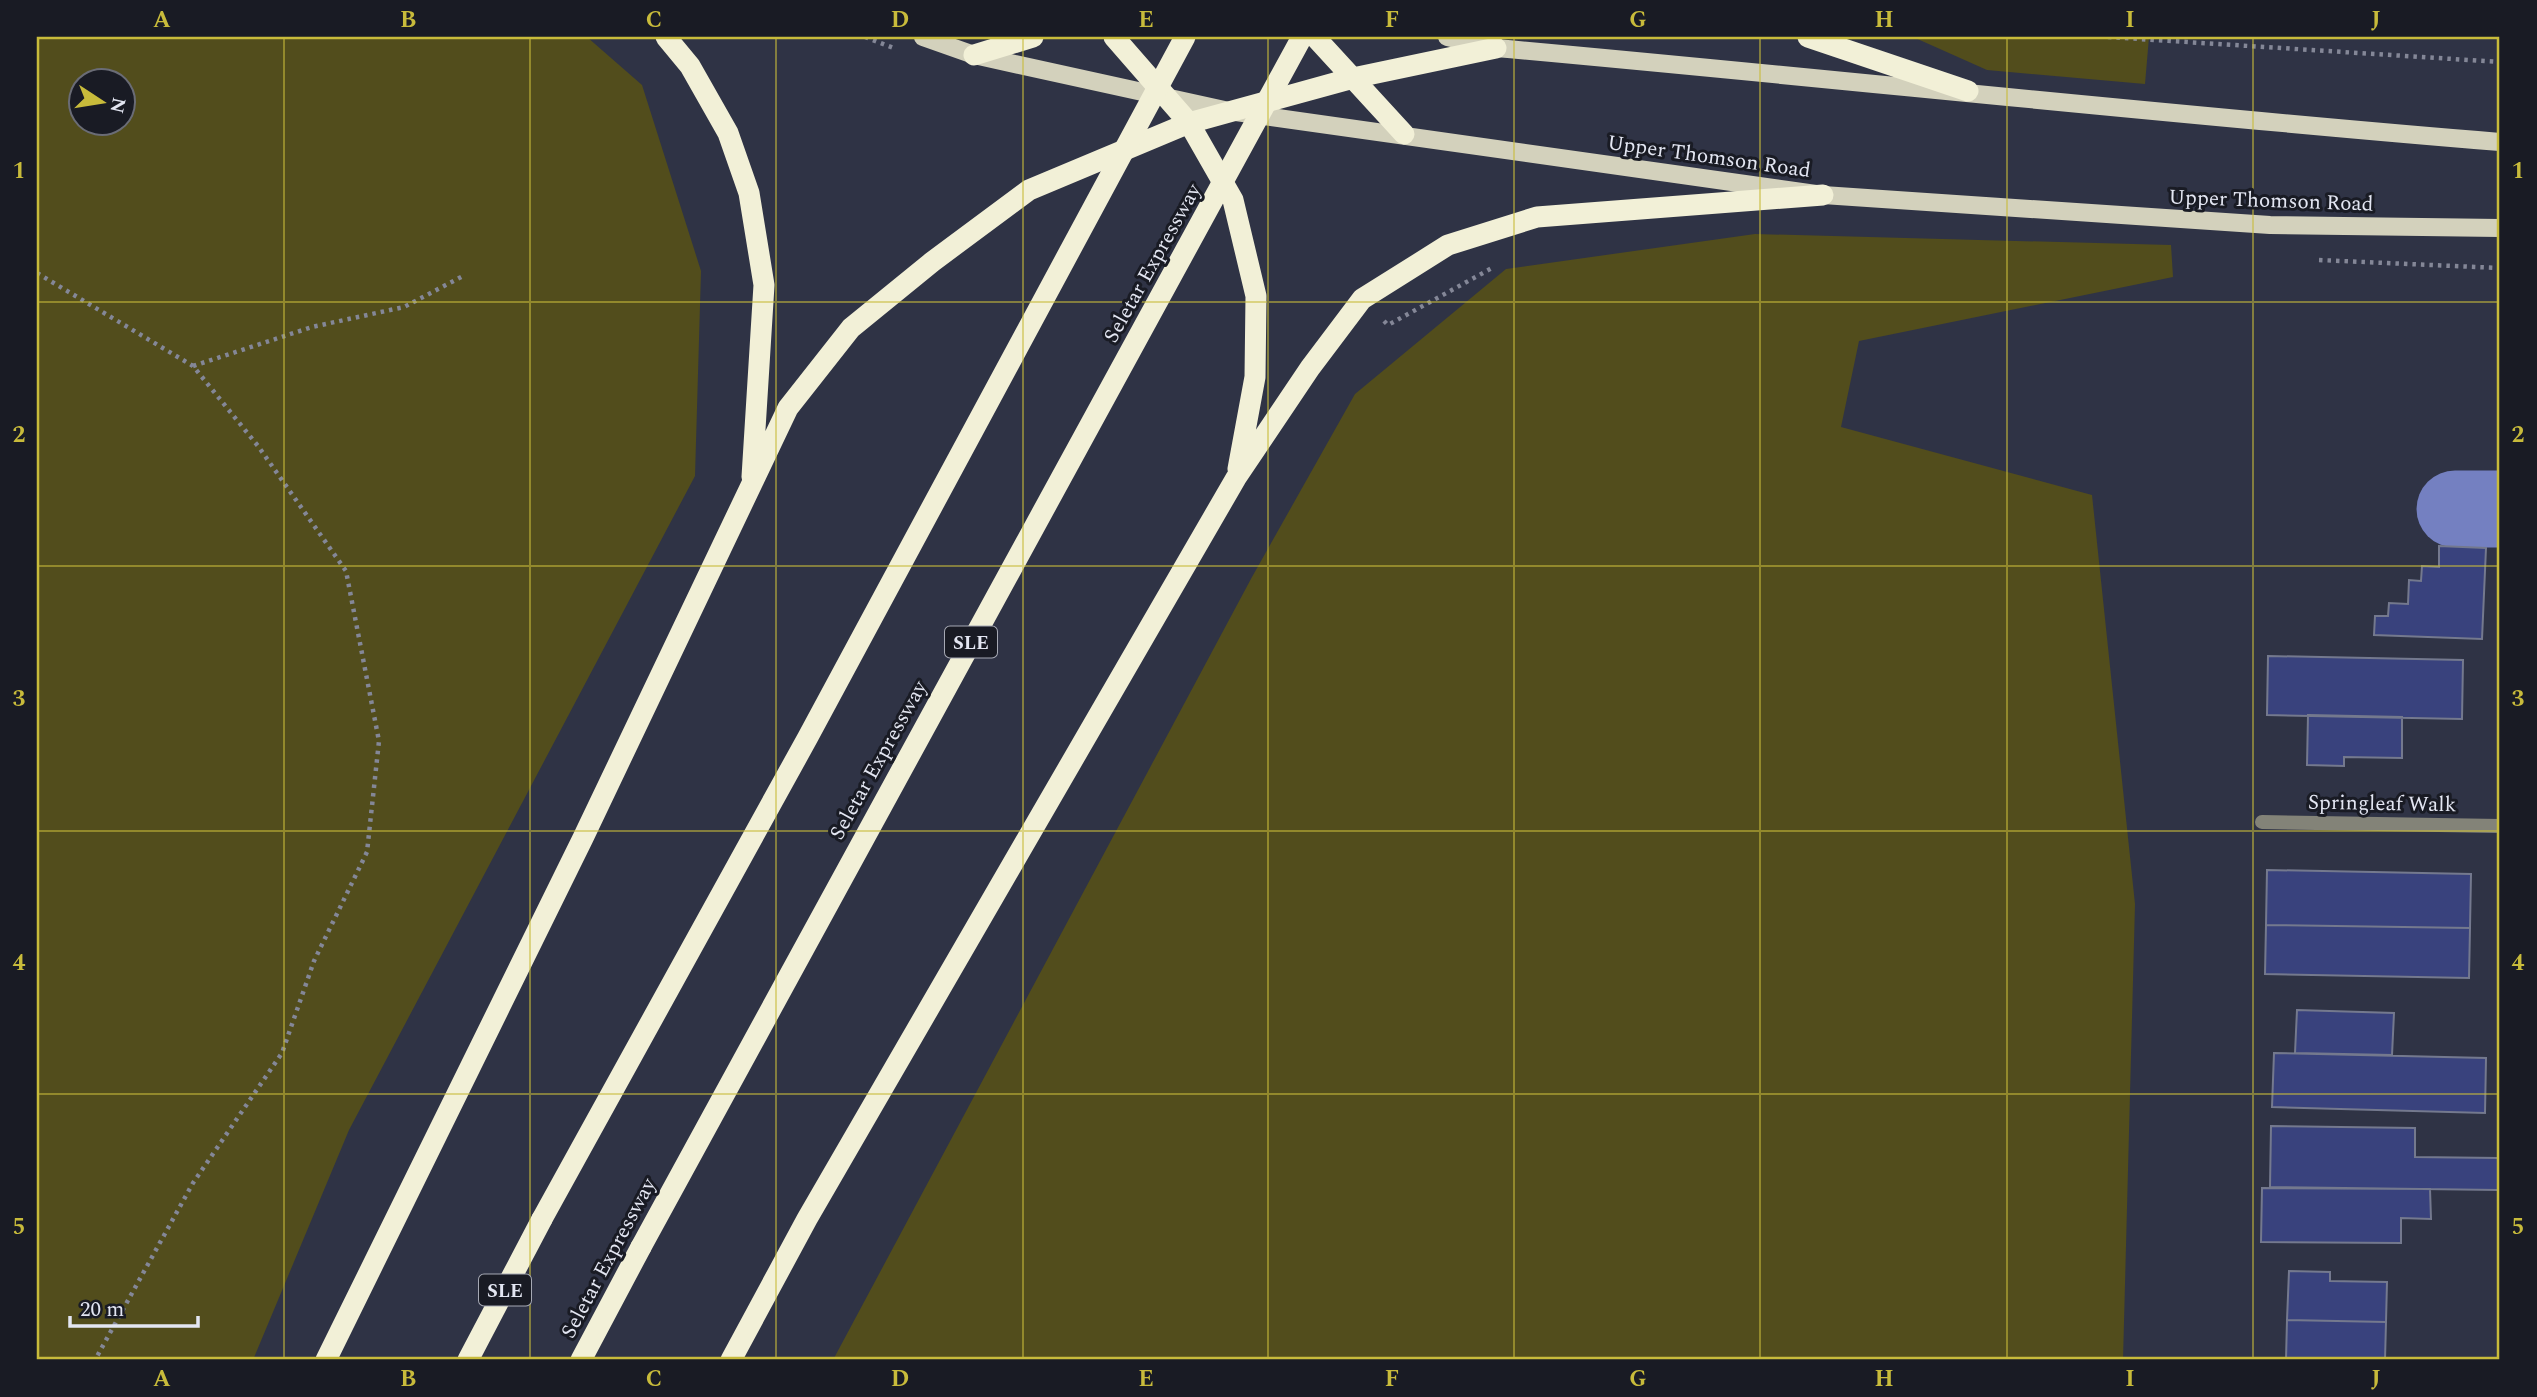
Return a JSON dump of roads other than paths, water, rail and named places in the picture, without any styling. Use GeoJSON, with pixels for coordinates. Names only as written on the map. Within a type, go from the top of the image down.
{"type":"FeatureCollection","features":[{"type":"Feature","properties":{"kind":"highway"},"geometry":{"type":"LineString","coordinates":[[666,37],[690,65],[728,133],[749,193],[764,285],[751,490]]}},
{"type":"Feature","properties":{"kind":"highway"},"geometry":{"type":"LineString","coordinates":[[974,55],[1033,37]]}},
{"type":"Feature","properties":{"kind":"highway"},"geometry":{"type":"LineString","coordinates":[[1114,37],[1189,123],[1233,200],[1256,296],[1255,377],[1236,478]]}},
{"type":"Feature","properties":{"kind":"highway","name":"SLE"},"geometry":{"type":"LineString","coordinates":[[468,1360],[542,1219],[814,725],[1185,37]]}},
{"type":"Feature","properties":{"kind":"highway","name":"Seletar Expressway"},"geometry":{"type":"LineString","coordinates":[[581,1360],[1302,37]]}},
{"type":"Feature","properties":{"kind":"highway"},"geometry":{"type":"LineString","coordinates":[[1315,37],[1404,134]]}},
{"type":"Feature","properties":{"kind":"highway"},"geometry":{"type":"LineString","coordinates":[[1808,37],[1968,91]]}},
{"type":"Feature","properties":{"kind":"highway"},"geometry":{"type":"LineString","coordinates":[[326,1360],[751,490],[788,408],[851,328],[932,262],[1029,190],[1189,123],[1228,111],[1353,78],[1496,48]]}},
{"type":"Feature","properties":{"kind":"highway"},"geometry":{"type":"LineString","coordinates":[[731,1360],[807,1219],[1236,478],[1310,368],[1362,299],[1448,245],[1537,217],[1823,195]]}},
{"type":"Feature","properties":{"kind":"main road","name":"Upper Thomson Road"},"geometry":{"type":"LineString","coordinates":[[923,37],[974,55],[1228,111],[1823,195],[2270,225],[2500,228]]}},
{"type":"Feature","properties":{"kind":"main road"},"geometry":{"type":"LineString","coordinates":[[1447,37],[1496,48],[1968,91],[2247,121],[2500,142]]}},
{"type":"Feature","properties":{"kind":"street","name":"Springleaf Walk"},"geometry":{"type":"LineString","coordinates":[[2262,822],[2500,826]]}},
{"type":"Feature","properties":{"kind":"waterway"},"geometry":{"type":"LineString","coordinates":[[2455,509],[2500,509]]}}]}
